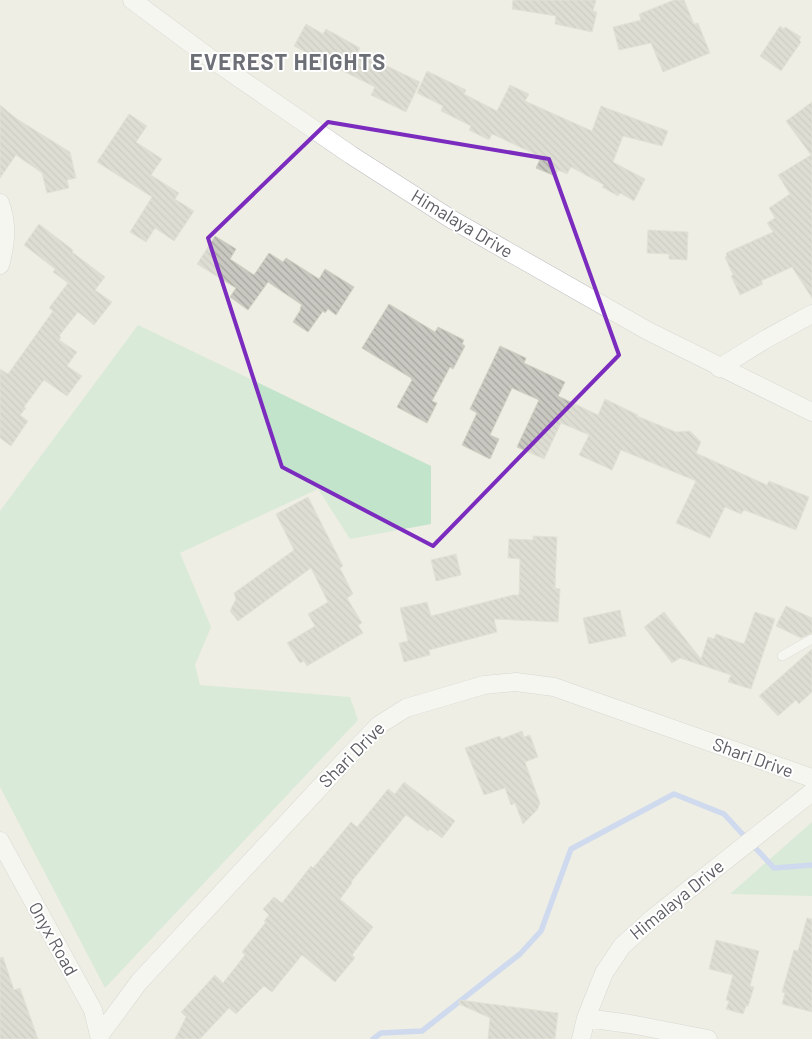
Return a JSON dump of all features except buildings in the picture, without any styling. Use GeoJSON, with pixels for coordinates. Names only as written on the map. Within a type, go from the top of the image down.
{"type":"FeatureCollection","features":[{"type":"Feature","properties":{"kind":"street","name":"Himalaya Drive"},"geometry":{"type":"LineString","coordinates":[[132,0],[210,58],[343,150],[451,219],[648,331],[719,368],[812,412]]}},
{"type":"Feature","properties":{"kind":"street"},"geometry":{"type":"LineString","coordinates":[[0,203],[5,218],[5,247],[0,266]]}},
{"type":"Feature","properties":{"kind":"street"},"geometry":{"type":"LineString","coordinates":[[719,368],[812,314]]}},
{"type":"Feature","properties":{"kind":"street","name":"Shari Drive"},"geometry":{"type":"LineString","coordinates":[[100,1037],[139,982],[348,757],[379,725],[406,708],[484,685],[516,682],[554,687],[812,778]]}},
{"type":"Feature","properties":{"kind":"street","name":"Himalaya Drive"},"geometry":{"type":"LineString","coordinates":[[581,1039],[586,1018],[604,974],[622,946],[652,918],[812,792]]}},
{"type":"Feature","properties":{"kind":"street","name":"Onyx Road"},"geometry":{"type":"LineString","coordinates":[[0,841],[93,1010],[100,1037]]}},
{"type":"Feature","properties":{"kind":"street"},"geometry":{"type":"LineString","coordinates":[[586,1018],[630,1024],[708,1039]]}},
{"type":"Feature","properties":{"kind":"lane"},"geometry":{"type":"LineString","coordinates":[[782,656],[812,639]]}},
{"type":"Feature","properties":{"kind":"highlighted area"},"geometry":{"type":"Polygon","coordinates":[[[328,122],[549,159],[619,355],[433,546],[282,467],[208,238],[328,122]]]}},
{"type":"Feature","properties":{"kind":"green space"},"geometry":{"type":"Polygon","coordinates":[[[138,325],[431,466],[431,524],[350,539],[318,489],[180,553],[211,627],[195,665],[200,685],[350,697],[358,720],[105,988],[0,787],[0,511],[138,325]]]}},
{"type":"Feature","properties":{"kind":"green space"},"geometry":{"type":"Polygon","coordinates":[[[812,822],[812,896],[730,894],[812,822]]]}},
{"type":"Feature","properties":{"kind":"waterway"},"geometry":{"type":"LineString","coordinates":[[373,1039],[381,1033],[422,1031],[520,954],[541,931],[571,849],[674,794],[724,814],[774,868],[812,865]]}},
{"type":"Feature","properties":{"kind":"district","name":"EVEREST HEIGHTS"},"geometry":{"type":"Point","coordinates":[288,62]}}]}
